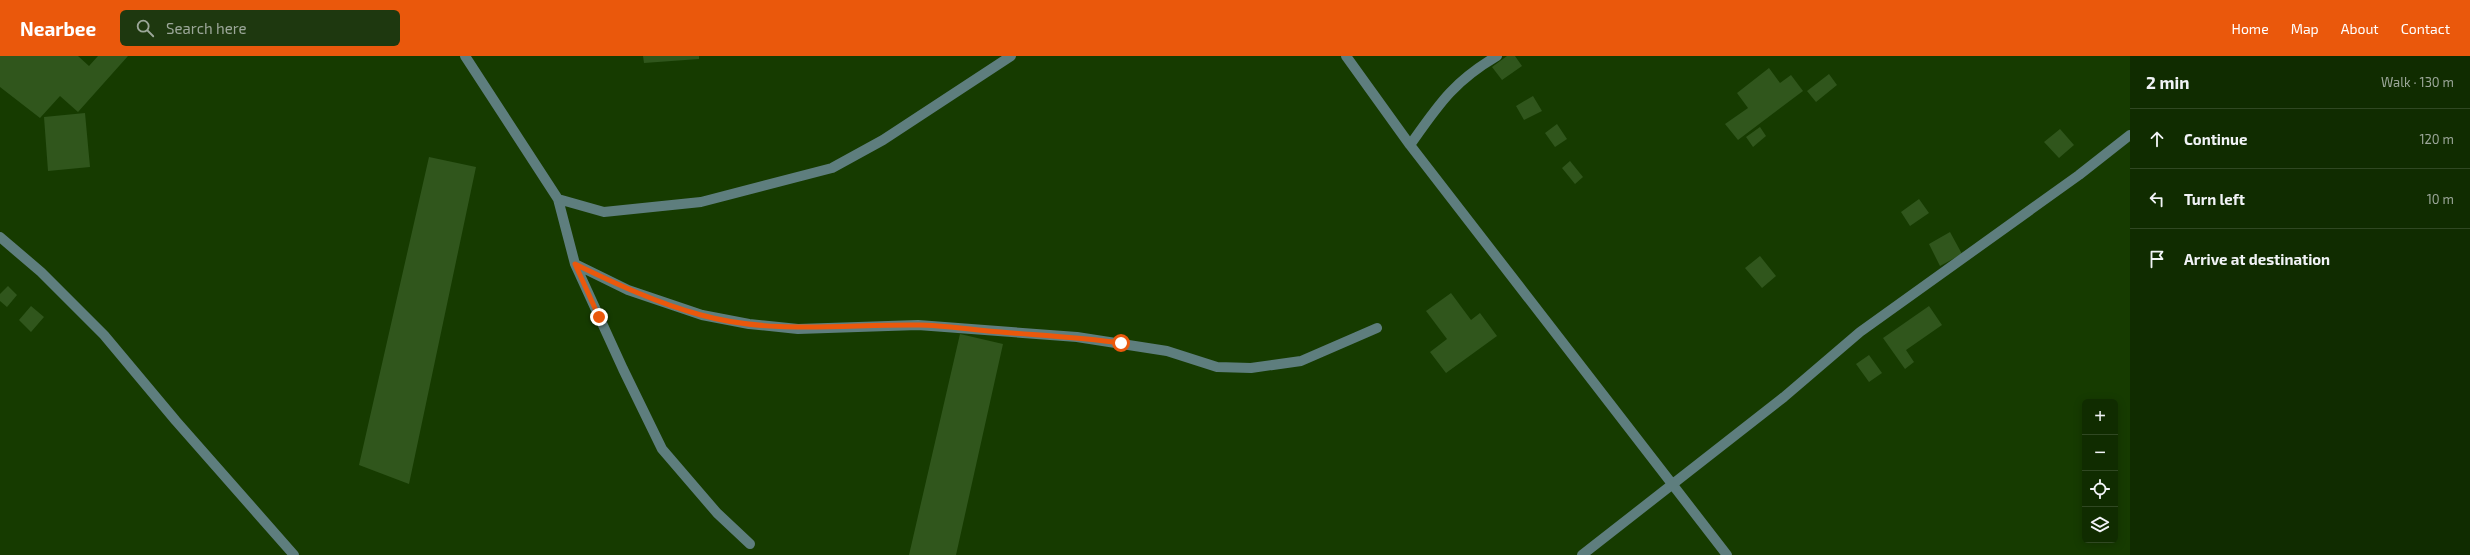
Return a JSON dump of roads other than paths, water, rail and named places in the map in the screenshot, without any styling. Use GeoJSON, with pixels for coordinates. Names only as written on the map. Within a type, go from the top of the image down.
{"type":"FeatureCollection","features":[{"type":"Feature","properties":{"kind":"street"},"geometry":{"type":"LineString","coordinates":[[466,56],[558,199],[575,264],[622,369],[662,449],[716,513],[750,544]]}},
{"type":"Feature","properties":{"kind":"street"},"geometry":{"type":"LineString","coordinates":[[558,199],[604,212],[701,202],[832,168],[883,140],[1011,56]]}},
{"type":"Feature","properties":{"kind":"street"},"geometry":{"type":"LineString","coordinates":[[1346,56],[1410,145],[1673,484],[1726,555]]}},
{"type":"Feature","properties":{"kind":"street"},"geometry":{"type":"LineString","coordinates":[[1410,145],[1439,104],[1458,82],[1497,56]]}},
{"type":"Feature","properties":{"kind":"street"},"geometry":{"type":"LineString","coordinates":[[1582,555],[1784,397],[1860,332],[2080,175],[2130,135]]}},
{"type":"Feature","properties":{"kind":"street"},"geometry":{"type":"LineString","coordinates":[[0,237],[41,272],[104,335],[176,421],[294,555]]}},
{"type":"Feature","properties":{"kind":"street"},"geometry":{"type":"LineString","coordinates":[[575,264],[628,290],[702,316],[749,324],[798,329],[918,325],[1077,337],[1167,350],[1217,367],[1251,368],[1301,361],[1377,328]]}}]}
